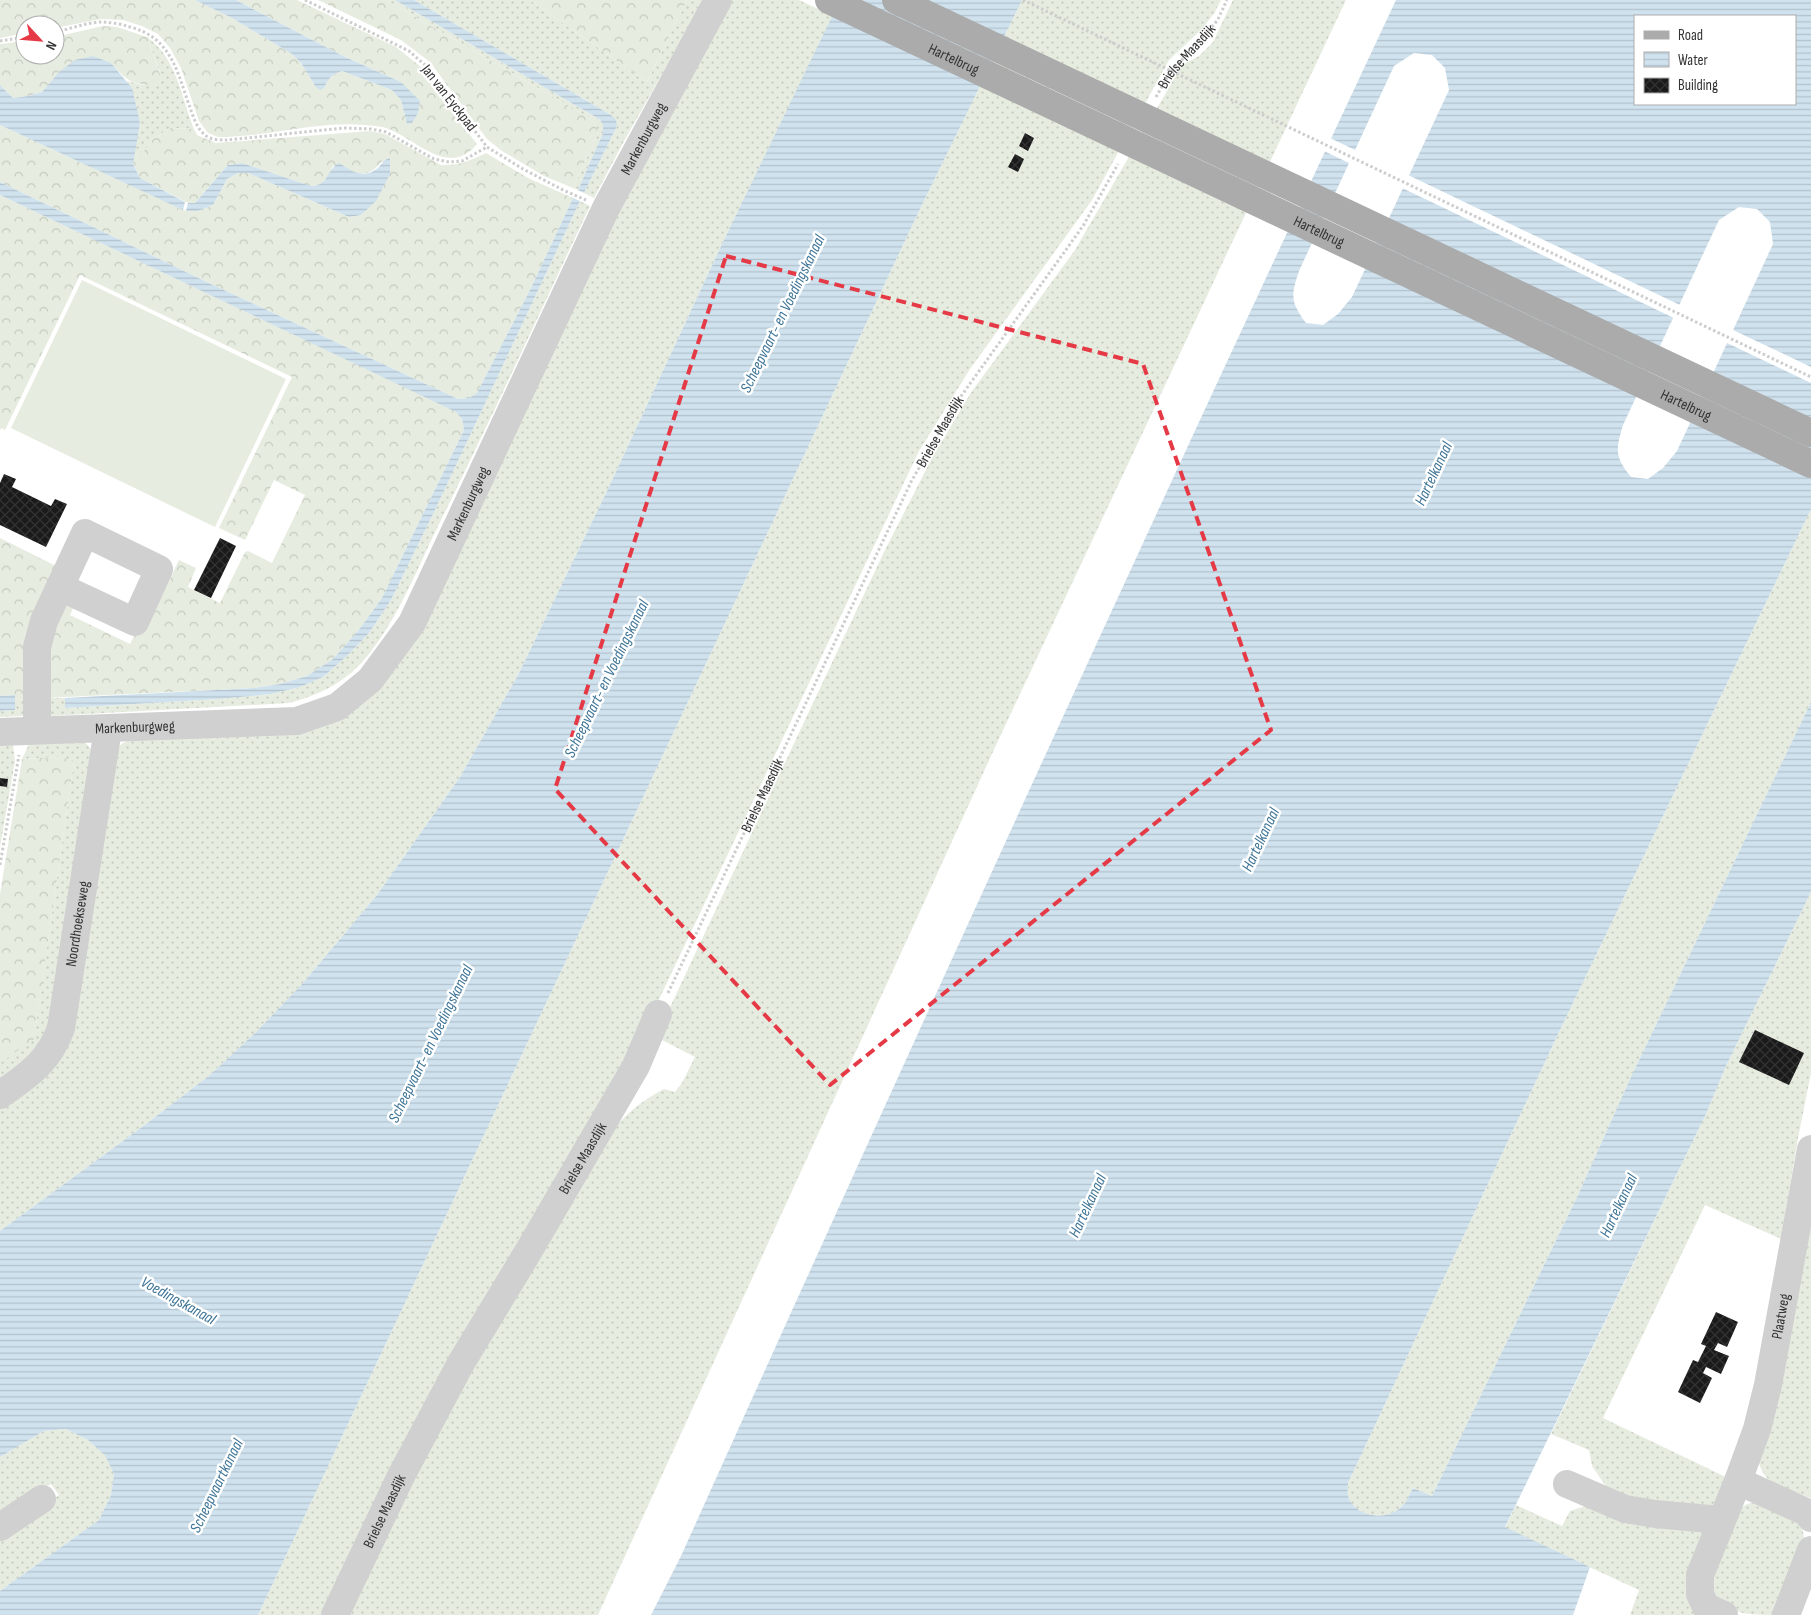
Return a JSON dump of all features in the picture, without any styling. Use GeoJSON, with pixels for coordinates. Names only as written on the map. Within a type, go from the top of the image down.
{"type":"FeatureCollection","features":[{"type":"Feature","properties":{"kind":"main road","name":"Hartelbrug"},"geometry":{"type":"LineString","coordinates":[[829,0],[1811,464]]}},
{"type":"Feature","properties":{"kind":"main road","name":"Hartelbrug"},"geometry":{"type":"LineString","coordinates":[[896,0],[1811,433]]}},
{"type":"Feature","properties":{"kind":"street","name":"Markenburgweg"},"geometry":{"type":"LineString","coordinates":[[20,731],[297,721],[337,707],[370,680],[412,623],[606,208],[718,0]]}},
{"type":"Feature","properties":{"kind":"street"},"geometry":{"type":"LineString","coordinates":[[20,731],[36,647],[44,621],[60,587]]}},
{"type":"Feature","properties":{"kind":"street","name":"Noordhoekseweg"},"geometry":{"type":"LineString","coordinates":[[0,1095],[34,1070],[47,1056],[61,1028],[108,729]]}},
{"type":"Feature","properties":{"kind":"street","name":"Brielse Maasdijk"},"geometry":{"type":"LineString","coordinates":[[335,1615],[401,1476],[461,1362],[636,1066],[658,1014]]}},
{"type":"Feature","properties":{"kind":"street","name":"Plaatweg"},"geometry":{"type":"LineString","coordinates":[[1724,1615],[1706,1607],[1700,1594],[1700,1575],[1757,1429],[1768,1385],[1811,1149]]}},
{"type":"Feature","properties":{"kind":"street"},"geometry":{"type":"LineString","coordinates":[[1738,1481],[1806,1512],[1811,1518]]}},
{"type":"Feature","properties":{"kind":"street"},"geometry":{"type":"LineString","coordinates":[[1567,1484],[1625,1509],[1655,1514],[1722,1520]]}},
{"type":"Feature","properties":{"kind":"street"},"geometry":{"type":"LineString","coordinates":[[0,1527],[42,1498]]}},
{"type":"Feature","properties":{"kind":"street"},"geometry":{"type":"LineString","coordinates":[[1786,1615],[1811,1550]]}},
{"type":"Feature","properties":{"kind":"path","name":"Jan van Eyckpad"},"geometry":{"type":"LineString","coordinates":[[305,0],[410,51],[425,65],[487,147],[516,166],[589,201]]}},
{"type":"Feature","properties":{"kind":"path"},"geometry":{"type":"LineString","coordinates":[[1023,0],[1811,377]]}},
{"type":"Feature","properties":{"kind":"path","name":"Brielse Maasdijk"},"geometry":{"type":"LineString","coordinates":[[1155,99],[1169,74],[1218,21],[1227,0]]}},
{"type":"Feature","properties":{"kind":"path"},"geometry":{"type":"LineString","coordinates":[[65,30],[100,22],[128,26],[154,36],[165,47],[177,69],[195,121],[205,136],[214,139],[227,140],[351,128],[371,128],[386,132],[434,159],[449,162],[462,162],[487,147]]}},
{"type":"Feature","properties":{"kind":"path"},"geometry":{"type":"LineString","coordinates":[[0,41],[15,39]]}},
{"type":"Feature","properties":{"kind":"path","name":"Brielse Maasdijk"},"geometry":{"type":"LineString","coordinates":[[658,1014],[912,482],[954,406],[1083,226],[1121,158]]}},
{"type":"Feature","properties":{"kind":"path"},"geometry":{"type":"LineString","coordinates":[[0,865],[20,731]]}},
{"type":"Feature","properties":{"kind":"highlighted area"},"geometry":{"type":"Polygon","coordinates":[[[726,256],[1143,364],[1271,730],[830,1085],[555,789],[726,256]]]}},
{"type":"Feature","properties":{"kind":"green space"},"geometry":{"type":"Polygon","coordinates":[[[0,0],[195,0],[232,18],[292,54],[301,63],[316,87],[324,88],[331,77],[342,71],[392,90],[401,100],[407,124],[401,82],[343,56],[236,0],[297,0],[396,47],[421,67],[477,144],[465,154],[454,158],[429,152],[393,131],[382,127],[341,124],[218,137],[208,133],[199,121],[181,68],[170,48],[158,34],[142,26],[123,20],[101,19],[65,26],[65,15],[15,15],[15,35],[0,38],[0,0]]]}},
{"type":"Feature","properties":{"kind":"green space"},"geometry":{"type":"Polygon","coordinates":[[[318,0],[386,0],[588,117],[596,124],[598,133],[573,188],[544,176],[502,151],[487,139],[430,62],[401,40],[318,0]]]}},
{"type":"Feature","properties":{"kind":"green space"},"geometry":{"type":"Polygon","coordinates":[[[386,0],[395,0],[599,119],[603,124],[603,133],[578,190],[573,188],[598,133],[596,124],[588,117],[386,0]]]}},
{"type":"Feature","properties":{"kind":"green space"},"geometry":{"type":"Polygon","coordinates":[[[414,0],[530,0],[647,82],[687,0],[704,0],[594,198],[584,193],[617,126],[611,115],[414,0]]]}},
{"type":"Feature","properties":{"kind":"green space"},"geometry":{"type":"Polygon","coordinates":[[[530,0],[687,0],[647,82],[530,0]]]}},
{"type":"Feature","properties":{"kind":"green space"},"geometry":{"type":"Polygon","coordinates":[[[731,0],[799,0],[833,16],[722,244],[607,491],[518,675],[460,777],[377,895],[303,983],[257,1031],[210,1075],[0,1231],[0,1102],[44,1070],[119,746],[131,738],[185,733],[372,689],[627,188],[731,0]]]}},
{"type":"Feature","properties":{"kind":"green space"},"geometry":{"type":"Polygon","coordinates":[[[1022,0],[1221,0],[1215,12],[1202,29],[1169,60],[1092,200],[970,369],[919,451],[645,1029],[323,1615],[258,1615],[920,209],[1022,0]]]}},
{"type":"Feature","properties":{"kind":"green space"},"geometry":{"type":"Polygon","coordinates":[[[1233,0],[1346,0],[997,743],[598,1615],[344,1615],[430,1439],[610,1133],[628,1113],[648,1098],[664,1089],[675,1092],[682,1083],[695,1057],[656,1037],[884,552],[931,460],[970,394],[1075,250],[1182,65],[1199,56],[1213,42],[1233,0]]]}},
{"type":"Feature","properties":{"kind":"green space"},"geometry":{"type":"Polygon","coordinates":[[[103,26],[117,27],[147,37],[160,74],[158,85],[131,81],[111,63],[59,72],[42,92],[28,96],[13,98],[0,85],[0,44],[15,42],[15,65],[65,65],[65,35],[103,26]]]}},
{"type":"Feature","properties":{"kind":"green space"},"geometry":{"type":"Polygon","coordinates":[[[147,37],[157,46],[172,67],[194,129],[170,128],[153,139],[146,149],[133,159],[140,123],[127,81],[142,85],[160,73],[147,37]]]}},
{"type":"Feature","properties":{"kind":"green space"},"geometry":{"type":"Polygon","coordinates":[[[0,125],[186,211],[198,211],[213,205],[227,179],[238,173],[248,173],[349,217],[362,215],[384,159],[372,170],[361,174],[333,166],[323,182],[311,186],[242,163],[228,165],[194,204],[188,203],[140,178],[133,164],[133,159],[146,149],[153,139],[170,128],[194,129],[197,135],[216,143],[370,131],[385,134],[441,165],[459,163],[486,153],[528,178],[573,198],[531,288],[477,393],[469,398],[458,399],[213,285],[0,182],[0,125]]]}},
{"type":"Feature","properties":{"kind":"green space"},"geometry":{"type":"Polygon","coordinates":[[[0,195],[457,412],[462,419],[464,430],[382,598],[358,631],[333,659],[307,676],[280,684],[254,688],[46,698],[45,662],[64,605],[77,600],[70,615],[130,644],[142,621],[148,624],[179,560],[196,568],[188,587],[220,603],[245,552],[248,551],[272,563],[305,495],[274,480],[245,540],[219,528],[292,377],[80,275],[5,430],[1,428],[0,431],[0,195]]]}},
{"type":"Feature","properties":{"kind":"green space"},"geometry":{"type":"Polygon","coordinates":[[[580,201],[590,206],[480,440],[397,611],[375,646],[356,669],[329,688],[310,697],[289,703],[49,716],[46,698],[65,698],[65,708],[271,694],[300,687],[323,677],[348,655],[369,633],[391,600],[580,201]]]}},
{"type":"Feature","properties":{"kind":"green space"},"geometry":{"type":"Polygon","coordinates":[[[82,280],[286,379],[215,527],[11,428],[82,280]]]}},
{"type":"Feature","properties":{"kind":"green space"},"geometry":{"type":"Polygon","coordinates":[[[1811,509],[1811,702],[1630,1079],[1578,1195],[1432,1496],[1413,1488],[1408,1499],[1394,1512],[1380,1516],[1365,1513],[1353,1505],[1349,1499],[1348,1483],[1559,1032],[1811,509]]]}},
{"type":"Feature","properties":{"kind":"green space"},"geometry":{"type":"Polygon","coordinates":[[[0,538],[62,569],[31,699],[15,700],[14,695],[0,696],[0,538]]]}},
{"type":"Feature","properties":{"kind":"green space"},"geometry":{"type":"Polygon","coordinates":[[[31,699],[31,706],[22,716],[0,717],[0,711],[15,710],[15,700],[31,699]]]}},
{"type":"Feature","properties":{"kind":"green space"},"geometry":{"type":"Polygon","coordinates":[[[84,741],[94,753],[52,1035],[0,1086],[0,1063],[34,1038],[74,761],[62,757],[22,759],[30,742],[84,741]]]}},
{"type":"Feature","properties":{"kind":"green space"},"geometry":{"type":"Polygon","coordinates":[[[13,744],[15,761],[0,847],[0,745],[13,744]]]}},
{"type":"Feature","properties":{"kind":"green space"},"geometry":{"type":"Polygon","coordinates":[[[62,757],[74,761],[34,1039],[0,1063],[0,894],[22,759],[62,757]]]}},
{"type":"Feature","properties":{"kind":"green space"},"geometry":{"type":"Polygon","coordinates":[[[1811,892],[1811,1073],[1781,1239],[1705,1205],[1603,1418],[1730,1479],[1718,1509],[1639,1503],[1607,1488],[1592,1466],[1589,1450],[1551,1434],[1811,892]]]}},
{"type":"Feature","properties":{"kind":"green space"},"geometry":{"type":"Polygon","coordinates":[[[1811,1197],[1811,1498],[1776,1485],[1769,1480],[1760,1466],[1757,1455],[1811,1197]]]}},
{"type":"Feature","properties":{"kind":"green space"},"geometry":{"type":"Polygon","coordinates":[[[66,1429],[88,1440],[106,1455],[114,1474],[111,1495],[99,1520],[0,1591],[0,1534],[59,1495],[51,1484],[0,1516],[0,1457],[44,1431],[66,1429]]]}},
{"type":"Feature","properties":{"kind":"green space"},"geometry":{"type":"Polygon","coordinates":[[[1759,1501],[1785,1511],[1802,1528],[1805,1541],[1777,1615],[1755,1615],[1729,1608],[1716,1595],[1710,1585],[1734,1513],[1747,1504],[1759,1501]]]}},
{"type":"Feature","properties":{"kind":"green space"},"geometry":{"type":"Polygon","coordinates":[[[1516,1505],[1562,1526],[1570,1511],[1589,1505],[1706,1530],[1703,1615],[1630,1615],[1639,1590],[1505,1528],[1516,1505]]]}},
{"type":"Feature","properties":{"kind":"water"},"geometry":{"type":"Polygon","coordinates":[[[195,0],[236,0],[343,56],[401,82],[420,101],[418,113],[412,123],[407,124],[401,100],[392,90],[342,71],[333,75],[324,88],[320,90],[316,87],[301,63],[292,54],[232,18],[195,0]]]}},
{"type":"Feature","properties":{"kind":"water"},"geometry":{"type":"Polygon","coordinates":[[[395,0],[414,0],[611,115],[616,120],[617,126],[584,193],[578,190],[603,133],[603,124],[599,119],[395,0]]]}},
{"type":"Feature","properties":{"kind":"water"},"geometry":{"type":"Polygon","coordinates":[[[840,0],[1022,0],[920,209],[258,1615],[0,1615],[0,1591],[99,1520],[111,1495],[114,1474],[105,1455],[88,1440],[66,1429],[44,1431],[0,1457],[0,1231],[210,1075],[257,1031],[303,983],[377,895],[460,777],[518,675],[840,0]]]}},
{"type":"Feature","properties":{"kind":"water","name":"Hartelkanaal"},"geometry":{"type":"Polygon","coordinates":[[[1396,0],[1811,0],[1811,509],[1559,1032],[1348,1483],[1348,1497],[1353,1505],[1359,1510],[1372,1515],[1380,1516],[1394,1512],[1408,1499],[1413,1488],[1432,1496],[1578,1195],[1630,1079],[1811,702],[1811,892],[1726,1066],[1706,1114],[1505,1527],[1590,1567],[1573,1615],[651,1615],[681,1556],[1215,388],[1396,0]],[[1414,53],[1394,66],[1299,271],[1293,292],[1297,309],[1306,323],[1323,325],[1338,314],[1352,297],[1449,90],[1445,68],[1432,55],[1414,53]],[[1739,207],[1719,220],[1623,425],[1618,452],[1625,470],[1631,477],[1648,479],[1663,468],[1677,451],[1773,244],[1770,222],[1757,209],[1739,207]]]}},
{"type":"Feature","properties":{"kind":"water"},"geometry":{"type":"Polygon","coordinates":[[[93,56],[111,63],[132,88],[140,123],[133,164],[140,178],[185,202],[183,210],[0,125],[0,85],[13,98],[42,92],[59,72],[75,60],[93,56]]]}},
{"type":"Feature","properties":{"kind":"water"},"geometry":{"type":"Polygon","coordinates":[[[390,158],[390,174],[376,201],[361,215],[349,217],[248,173],[238,173],[227,179],[213,205],[198,211],[186,211],[188,203],[195,203],[228,165],[242,163],[311,186],[325,180],[331,170],[339,163],[356,172],[365,174],[375,170],[385,160],[390,158]]]}},
{"type":"Feature","properties":{"kind":"water"},"geometry":{"type":"Polygon","coordinates":[[[0,182],[213,285],[458,399],[469,398],[477,393],[531,288],[573,198],[580,201],[391,600],[369,633],[323,677],[300,687],[271,694],[65,708],[65,698],[254,688],[280,684],[307,676],[333,659],[358,631],[382,598],[464,430],[462,419],[456,412],[0,195],[0,182]]]}},
{"type":"Feature","properties":{"kind":"water"},"geometry":{"type":"Polygon","coordinates":[[[15,695],[15,710],[0,711],[0,696],[15,695]]]}},
{"type":"Feature","properties":{"kind":"pier"},"geometry":{"type":"Polygon","coordinates":[[[1328,137],[1357,151],[1351,164],[1322,150],[1328,137]]]}},
{"type":"Feature","properties":{"kind":"pier"},"geometry":{"type":"Polygon","coordinates":[[[1406,174],[1682,306],[1676,319],[1400,187],[1406,174]]]}},
{"type":"Feature","properties":{"kind":"pier"},"geometry":{"type":"Polygon","coordinates":[[[1731,329],[1811,367],[1811,383],[1725,342],[1731,329]]]}},
{"type":"Feature","properties":{"kind":"building"},"geometry":{"type":"Polygon","coordinates":[[[1025,133],[1034,138],[1028,151],[1019,146],[1025,133]]]}},
{"type":"Feature","properties":{"kind":"building"},"geometry":{"type":"Polygon","coordinates":[[[1015,154],[1024,159],[1018,172],[1008,167],[1015,154]]]}},
{"type":"Feature","properties":{"kind":"building"},"geometry":{"type":"Polygon","coordinates":[[[4,474],[16,479],[12,487],[51,506],[55,499],[67,504],[46,547],[0,525],[0,483],[4,474]]]}},
{"type":"Feature","properties":{"kind":"building"},"geometry":{"type":"Polygon","coordinates":[[[220,538],[236,546],[211,598],[194,590],[220,538]]]}},
{"type":"Feature","properties":{"kind":"building"},"geometry":{"type":"Polygon","coordinates":[[[0,778],[8,779],[7,787],[0,786],[0,778]]]}},
{"type":"Feature","properties":{"kind":"building"},"geometry":{"type":"Polygon","coordinates":[[[1755,1030],[1804,1053],[1789,1085],[1739,1062],[1755,1030]]]}},
{"type":"Feature","properties":{"kind":"building"},"geometry":{"type":"Polygon","coordinates":[[[1716,1312],[1738,1322],[1727,1347],[1718,1343],[1714,1350],[1729,1356],[1721,1374],[1706,1367],[1703,1373],[1712,1378],[1700,1403],[1678,1392],[1693,1360],[1698,1362],[1706,1346],[1701,1344],[1716,1312]]]}},
{"type":"Feature","properties":{"kind":"water label","name":"Scheepvaart- en Voedingskanaal"},"geometry":{"type":"Point","coordinates":[783,314]}},
{"type":"Feature","properties":{"kind":"water label","name":"Scheepvaart- en Voedingskanaal"},"geometry":{"type":"Point","coordinates":[607,679]}},
{"type":"Feature","properties":{"kind":"water label","name":"Scheepvaart- en Voedingskanaal"},"geometry":{"type":"Point","coordinates":[431,1044]}},
{"type":"Feature","properties":{"kind":"water label","name":"Voedingskanaal"},"geometry":{"type":"Point","coordinates":[178,1301]}},
{"type":"Feature","properties":{"kind":"water label","name":"Scheepvaartkanaal"},"geometry":{"type":"Point","coordinates":[217,1486]}}]}
